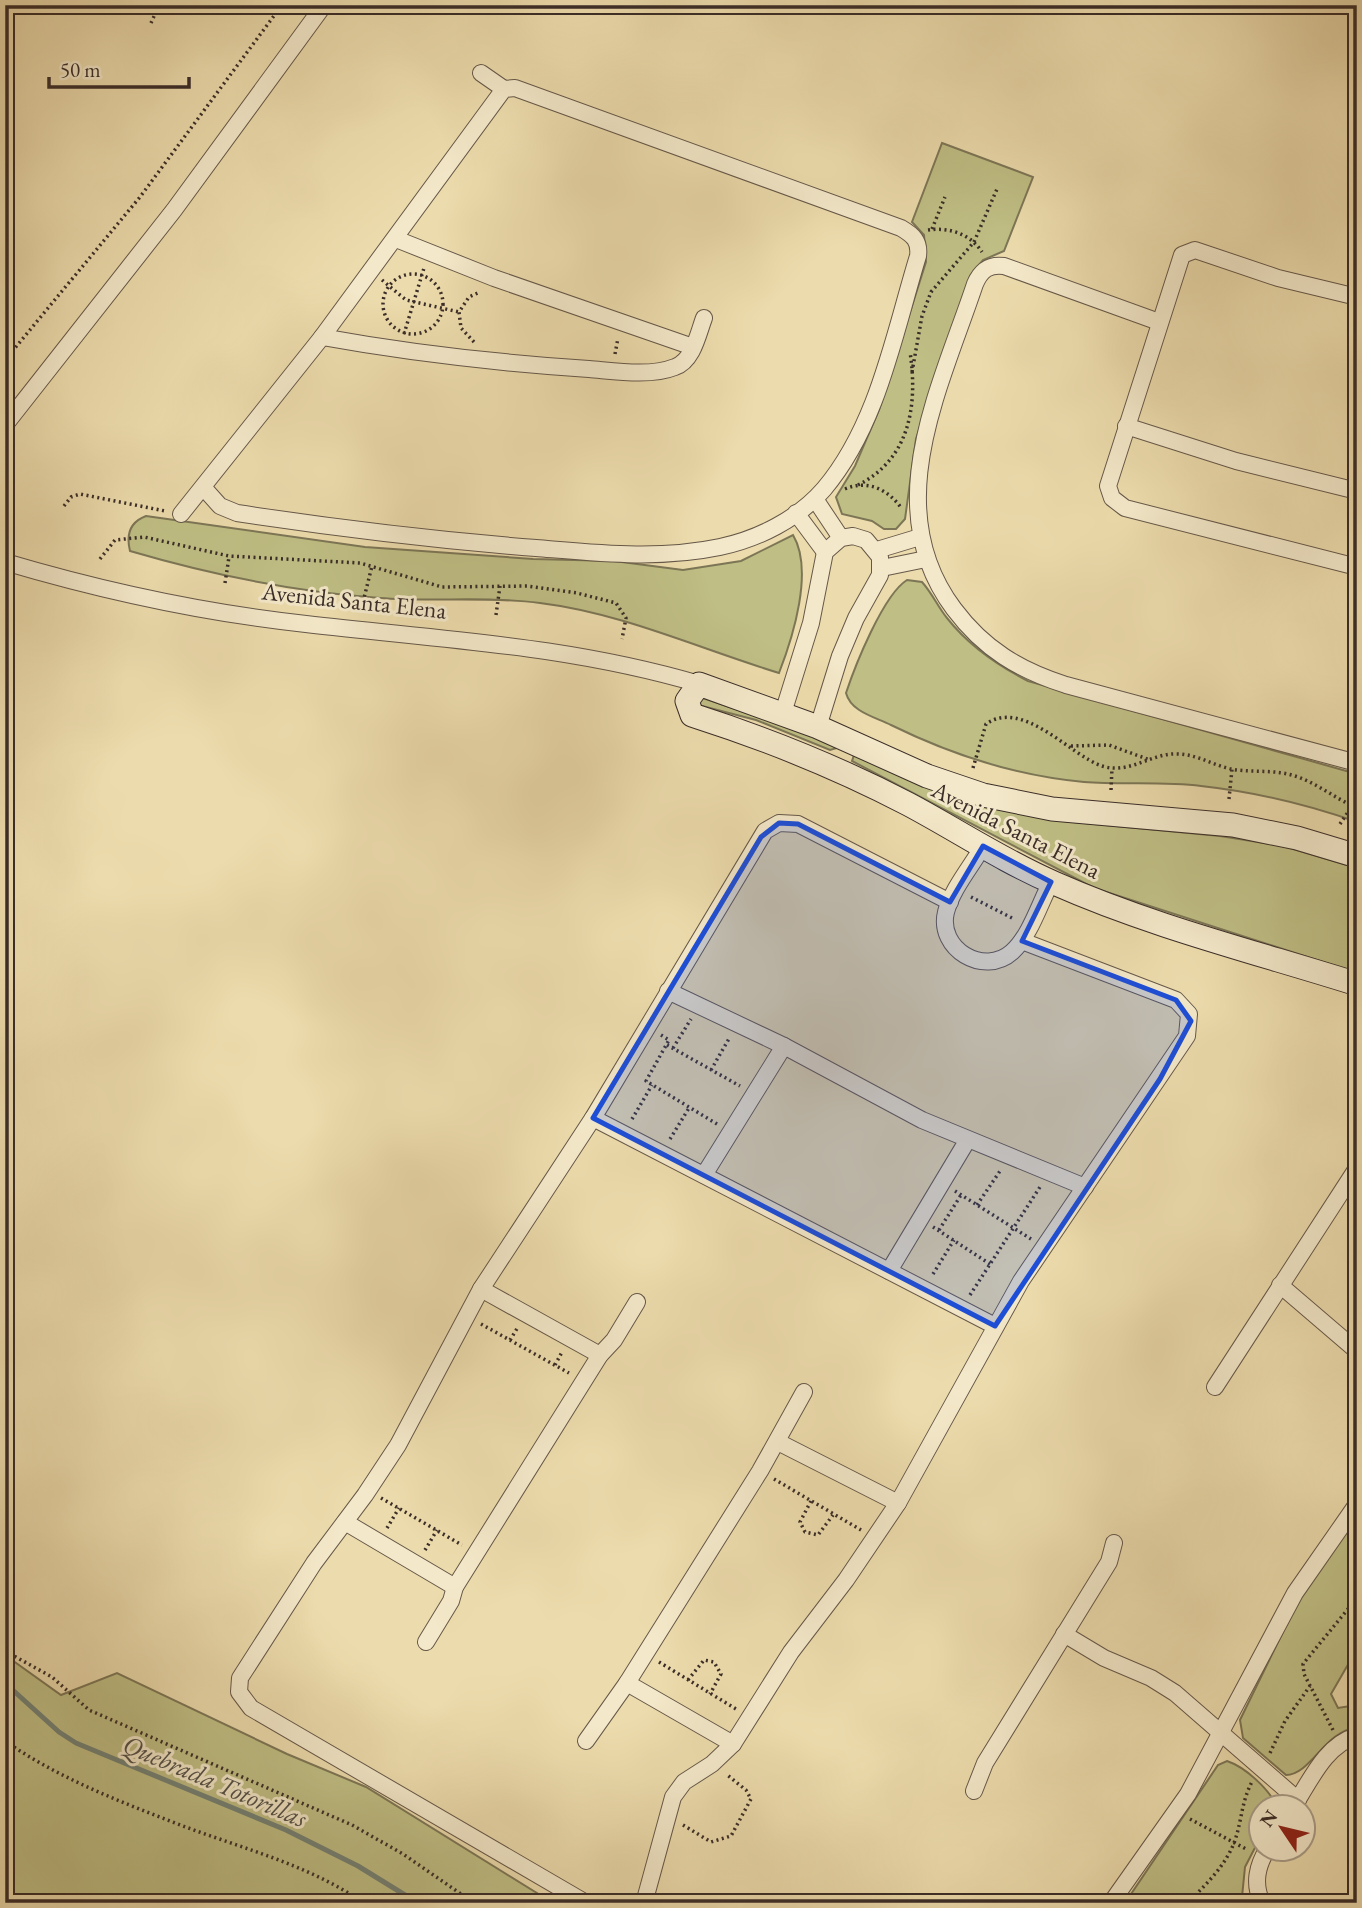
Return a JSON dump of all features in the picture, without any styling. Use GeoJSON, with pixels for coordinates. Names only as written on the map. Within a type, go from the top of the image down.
{"type":"FeatureCollection","features":[{"type":"Feature","properties":{"kind":"street"},"geometry":{"type":"LineString","coordinates":[[5,425],[174,210],[324,5]]}},
{"type":"Feature","properties":{"kind":"street"},"geometry":{"type":"LineString","coordinates":[[203,487],[226,510],[287,521],[395,535],[632,556],[678,554],[723,547],[768,530],[796,513],[819,494],[862,428],[918,256],[918,245],[913,236],[901,228],[515,88],[505,89],[481,73]]}},
{"type":"Feature","properties":{"kind":"street"},"geometry":{"type":"LineString","coordinates":[[181,514],[322,337],[505,89]]}},
{"type":"Feature","properties":{"kind":"street"},"geometry":{"type":"LineString","coordinates":[[396,239],[620,323],[692,347]]}},
{"type":"Feature","properties":{"kind":"street"},"geometry":{"type":"LineString","coordinates":[[1357,297],[1278,278],[1190,250],[1180,258],[1108,480],[1109,493],[1118,504],[1357,567]]}},
{"type":"Feature","properties":{"kind":"street"},"geometry":{"type":"LineString","coordinates":[[1158,322],[1004,266],[988,267],[975,284],[927,430],[916,478],[917,516],[926,559],[948,601],[973,633],[999,655],[1024,670],[1066,685],[1357,763]]}},
{"type":"Feature","properties":{"kind":"street"},"geometry":{"type":"LineString","coordinates":[[322,337],[399,350],[612,370],[673,368],[686,359],[704,318]]}},
{"type":"Feature","properties":{"kind":"street"},"geometry":{"type":"LineString","coordinates":[[1126,426],[1236,461],[1357,491]]}},
{"type":"Feature","properties":{"kind":"street"},"geometry":{"type":"LineString","coordinates":[[819,494],[841,538]]}},
{"type":"Feature","properties":{"kind":"street"},"geometry":{"type":"LineString","coordinates":[[796,513],[825,552]]}},
{"type":"Feature","properties":{"kind":"street"},"geometry":{"type":"LineString","coordinates":[[783,713],[811,622],[825,552],[841,538],[859,537],[877,550],[882,568],[840,656],[818,727]]}},
{"type":"Feature","properties":{"kind":"street"},"geometry":{"type":"LineString","coordinates":[[877,550],[920,537]]}},
{"type":"Feature","properties":{"kind":"street"},"geometry":{"type":"LineString","coordinates":[[882,568],[926,559]]}},
{"type":"Feature","properties":{"kind":"street","name":"Avenida Santa Elena"},"geometry":{"type":"LineString","coordinates":[[5,562],[98,587],[241,615],[556,651],[632,665],[699,684],[783,713],[927,776],[983,794],[1062,810],[1233,825],[1297,838],[1357,856]]}},
{"type":"Feature","properties":{"kind":"street","name":"Avenida Santa Elena"},"geometry":{"type":"LineString","coordinates":[[699,684],[687,701],[692,715],[796,751],[906,803],[1051,882],[1151,920],[1357,984]]}},
{"type":"Feature","properties":{"kind":"street"},"geometry":{"type":"LineString","coordinates":[[586,1903],[251,1708],[242,1698],[239,1685],[243,1672],[314,1563],[369,1490],[412,1420],[481,1289],[593,1118],[648,1028],[667,990],[761,837],[779,823],[798,824],[954,896]]}},
{"type":"Feature","properties":{"kind":"street"},"geometry":{"type":"LineString","coordinates":[[983,846],[954,896],[946,929],[955,948],[963,955],[984,962],[1001,959],[1025,934],[1051,882]]}},
{"type":"Feature","properties":{"kind":"street"},"geometry":{"type":"LineString","coordinates":[[644,1903],[666,1815],[678,1788],[712,1764],[733,1744],[791,1652],[875,1539],[898,1503],[1021,1281],[1187,1036],[1189,1014],[1176,1000],[1025,934]]}},
{"type":"Feature","properties":{"kind":"street"},"geometry":{"type":"LineString","coordinates":[[667,990],[784,1046],[879,1099],[967,1141],[1085,1187]]}},
{"type":"Feature","properties":{"kind":"street"},"geometry":{"type":"LineString","coordinates":[[704,1175],[784,1046]]}},
{"type":"Feature","properties":{"kind":"street"},"geometry":{"type":"LineString","coordinates":[[593,1118],[995,1326]]}},
{"type":"Feature","properties":{"kind":"street"},"geometry":{"type":"LineString","coordinates":[[889,1271],[967,1141]]}},
{"type":"Feature","properties":{"kind":"street"},"geometry":{"type":"LineString","coordinates":[[1215,1387],[1357,1168]]}},
{"type":"Feature","properties":{"kind":"street"},"geometry":{"type":"LineString","coordinates":[[1280,1285],[1357,1351]]}},
{"type":"Feature","properties":{"kind":"street"},"geometry":{"type":"LineString","coordinates":[[481,1289],[600,1355]]}},
{"type":"Feature","properties":{"kind":"street"},"geometry":{"type":"LineString","coordinates":[[426,1642],[476,1553],[600,1355],[614,1340],[637,1303]]}},
{"type":"Feature","properties":{"kind":"street"},"geometry":{"type":"LineString","coordinates":[[586,1741],[627,1683],[760,1471],[804,1392]]}},
{"type":"Feature","properties":{"kind":"street"},"geometry":{"type":"LineString","coordinates":[[778,1442],[898,1503]]}},
{"type":"Feature","properties":{"kind":"street"},"geometry":{"type":"LineString","coordinates":[[1111,1903],[1176,1811],[1221,1735],[1295,1593],[1357,1504]]}},
{"type":"Feature","properties":{"kind":"street"},"geometry":{"type":"LineString","coordinates":[[345,1522],[455,1587]]}},
{"type":"Feature","properties":{"kind":"street"},"geometry":{"type":"LineString","coordinates":[[974,1791],[985,1763],[1109,1562],[1114,1543]]}},
{"type":"Feature","properties":{"kind":"street"},"geometry":{"type":"LineString","coordinates":[[1063,1634],[1104,1658],[1152,1678],[1175,1693],[1285,1792]]}},
{"type":"Feature","properties":{"kind":"street"},"geometry":{"type":"LineString","coordinates":[[627,1683],[733,1744]]}},
{"type":"Feature","properties":{"kind":"street"},"geometry":{"type":"LineString","coordinates":[[1304,1792],[1339,1743],[1357,1736]]}},
{"type":"Feature","properties":{"kind":"street"},"geometry":{"type":"LineString","coordinates":[[1262,1862],[1256,1881],[1262,1903]]}},
{"type":"Feature","properties":{"kind":"path"},"geometry":{"type":"LineString","coordinates":[[151,23],[159,5]]}},
{"type":"Feature","properties":{"kind":"path"},"geometry":{"type":"LineString","coordinates":[[5,360],[140,197],[282,5]]}},
{"type":"Feature","properties":{"kind":"path"},"geometry":{"type":"LineString","coordinates":[[819,494],[831,495],[858,485],[890,462],[904,440],[910,417],[912,372],[922,316],[931,292],[945,272],[974,242],[997,189]]}},
{"type":"Feature","properties":{"kind":"path"},"geometry":{"type":"LineString","coordinates":[[932,229],[945,197]]}},
{"type":"Feature","properties":{"kind":"path"},"geometry":{"type":"LineString","coordinates":[[913,236],[932,229],[955,231],[974,242],[988,267]]}},
{"type":"Feature","properties":{"kind":"path"},"geometry":{"type":"LineString","coordinates":[[399,350],[429,252]]}},
{"type":"Feature","properties":{"kind":"path"},"geometry":{"type":"LineString","coordinates":[[372,271],[414,303],[459,312]]}},
{"type":"Feature","properties":{"kind":"path"},"geometry":{"type":"LineString","coordinates":[[407,274],[422,275],[439,288],[442,309],[437,322],[425,331],[404,332],[392,325],[384,313],[384,299],[389,286],[407,274]]}},
{"type":"Feature","properties":{"kind":"path"},"geometry":{"type":"LineString","coordinates":[[483,345],[464,333],[459,323],[459,312],[469,297],[487,291]]}},
{"type":"Feature","properties":{"kind":"path"},"geometry":{"type":"LineString","coordinates":[[899,318],[912,372]]}},
{"type":"Feature","properties":{"kind":"path"},"geometry":{"type":"LineString","coordinates":[[612,370],[620,323]]}},
{"type":"Feature","properties":{"kind":"path"},"geometry":{"type":"LineString","coordinates":[[858,485],[886,492],[905,516],[917,516]]}},
{"type":"Feature","properties":{"kind":"path"},"geometry":{"type":"LineString","coordinates":[[64,506],[71,497],[80,494],[181,514]]}},
{"type":"Feature","properties":{"kind":"path"},"geometry":{"type":"LineString","coordinates":[[100,559],[115,540],[132,537],[154,539],[229,556],[372,566],[442,587],[550,589],[610,600],[624,612],[622,639]]}},
{"type":"Feature","properties":{"kind":"path"},"geometry":{"type":"LineString","coordinates":[[225,583],[229,556]]}},
{"type":"Feature","properties":{"kind":"path"},"geometry":{"type":"LineString","coordinates":[[363,602],[372,566]]}},
{"type":"Feature","properties":{"kind":"path"},"geometry":{"type":"LineString","coordinates":[[496,615],[500,586]]}},
{"type":"Feature","properties":{"kind":"path"},"geometry":{"type":"LineString","coordinates":[[973,768],[982,729],[996,719],[1027,723],[1054,735],[1091,762],[1112,768],[1150,760],[1157,755],[1178,754],[1231,769],[1293,775],[1354,807],[1340,824]]}},
{"type":"Feature","properties":{"kind":"path"},"geometry":{"type":"LineString","coordinates":[[1070,746],[1109,745],[1150,760]]}},
{"type":"Feature","properties":{"kind":"path"},"geometry":{"type":"LineString","coordinates":[[1111,790],[1112,768]]}},
{"type":"Feature","properties":{"kind":"path"},"geometry":{"type":"LineString","coordinates":[[1229,800],[1231,769]]}},
{"type":"Feature","properties":{"kind":"path"},"geometry":{"type":"LineString","coordinates":[[954,896],[1025,934]]}},
{"type":"Feature","properties":{"kind":"path"},"geometry":{"type":"LineString","coordinates":[[673,1048],[699,1005]]}},
{"type":"Feature","properties":{"kind":"path"},"geometry":{"type":"LineString","coordinates":[[711,1070],[738,1023]]}},
{"type":"Feature","properties":{"kind":"path"},"geometry":{"type":"LineString","coordinates":[[648,1028],[669,1040],[646,1081],[730,1132]]}},
{"type":"Feature","properties":{"kind":"path"},"geometry":{"type":"LineString","coordinates":[[667,1045],[754,1094]]}},
{"type":"Feature","properties":{"kind":"path"},"geometry":{"type":"LineString","coordinates":[[623,1133],[652,1085]]}},
{"type":"Feature","properties":{"kind":"path"},"geometry":{"type":"LineString","coordinates":[[662,1153],[690,1108]]}},
{"type":"Feature","properties":{"kind":"path"},"geometry":{"type":"LineString","coordinates":[[977,1205],[1009,1158]]}},
{"type":"Feature","properties":{"kind":"path"},"geometry":{"type":"LineString","coordinates":[[961,1309],[1048,1173]]}},
{"type":"Feature","properties":{"kind":"path"},"geometry":{"type":"LineString","coordinates":[[942,1183],[1013,1228]]}},
{"type":"Feature","properties":{"kind":"path"},"geometry":{"type":"LineString","coordinates":[[939,1230],[961,1195]]}},
{"type":"Feature","properties":{"kind":"path"},"geometry":{"type":"LineString","coordinates":[[920,1219],[990,1264]]}},
{"type":"Feature","properties":{"kind":"path"},"geometry":{"type":"LineString","coordinates":[[923,1289],[954,1240]]}},
{"type":"Feature","properties":{"kind":"path"},"geometry":{"type":"LineString","coordinates":[[465,1316],[584,1381]]}},
{"type":"Feature","properties":{"kind":"path"},"geometry":{"type":"LineString","coordinates":[[760,1471],[875,1539]]}},
{"type":"Feature","properties":{"kind":"path"},"geometry":{"type":"LineString","coordinates":[[369,1490],[476,1553]]}},
{"type":"Feature","properties":{"kind":"path"},"geometry":{"type":"LineString","coordinates":[[811,1501],[800,1522],[808,1534],[815,1536],[822,1532],[833,1514]]}},
{"type":"Feature","properties":{"kind":"path"},"geometry":{"type":"LineString","coordinates":[[379,1542],[399,1508]]}},
{"type":"Feature","properties":{"kind":"path"},"geometry":{"type":"LineString","coordinates":[[417,1564],[437,1530]]}},
{"type":"Feature","properties":{"kind":"path"},"geometry":{"type":"LineString","coordinates":[[1339,1743],[1303,1669],[1306,1657],[1357,1598]]}},
{"type":"Feature","properties":{"kind":"path"},"geometry":{"type":"LineString","coordinates":[[5,1651],[52,1677],[89,1710],[352,1825],[403,1854],[474,1903]]}},
{"type":"Feature","properties":{"kind":"path"},"geometry":{"type":"LineString","coordinates":[[645,1654],[750,1718]]}},
{"type":"Feature","properties":{"kind":"path"},"geometry":{"type":"LineString","coordinates":[[688,1680],[704,1660],[714,1662],[722,1674],[710,1694]]}},
{"type":"Feature","properties":{"kind":"path"},"geometry":{"type":"LineString","coordinates":[[1187,1903],[1211,1880],[1234,1843],[1244,1795],[1285,1721],[1310,1686]]}},
{"type":"Feature","properties":{"kind":"path"},"geometry":{"type":"LineString","coordinates":[[5,1741],[53,1772],[82,1786],[181,1825],[272,1855],[364,1903]]}},
{"type":"Feature","properties":{"kind":"path"},"geometry":{"type":"LineString","coordinates":[[666,1815],[711,1842],[731,1836],[751,1798],[739,1783],[712,1764]]}},
{"type":"Feature","properties":{"kind":"path"},"geometry":{"type":"LineString","coordinates":[[1176,1811],[1246,1847]]}},
{"type":"Feature","properties":{"kind":"highlighted area"},"geometry":{"type":"Polygon","coordinates":[[[779,823],[798,824],[950,902],[983,846],[1051,882],[1022,941],[1176,1000],[1191,1021],[1160,1079],[995,1326],[593,1118],[761,837],[779,823]]]}},
{"type":"Feature","properties":{"kind":"shaded area"},"geometry":{"type":"Polygon","coordinates":[[[942,143],[1033,177],[1004,251],[983,260],[970,276],[916,439],[905,519],[896,529],[884,529],[872,521],[842,514],[836,497],[855,466],[879,410],[926,262],[924,235],[912,222],[942,143]]]}},
{"type":"Feature","properties":{"kind":"shaded area"},"geometry":{"type":"Polygon","coordinates":[[[146,516],[365,547],[533,559],[614,561],[683,570],[741,561],[793,535],[802,566],[799,604],[779,673],[631,623],[571,608],[520,601],[400,599],[348,595],[285,587],[192,568],[130,551],[130,530],[146,516]]]}},
{"type":"Feature","properties":{"kind":"shaded area"},"geometry":{"type":"Polygon","coordinates":[[[907,580],[922,582],[947,618],[974,646],[1028,681],[1357,774],[1357,822],[1280,800],[1221,789],[1172,784],[1084,782],[1034,775],[961,755],[864,713],[853,705],[846,693],[880,615],[898,588],[907,580]]]}},
{"type":"Feature","properties":{"kind":"shaded area"},"geometry":{"type":"Polygon","coordinates":[[[700,697],[833,742],[837,748],[830,750],[756,720],[702,706],[697,703],[700,697]]]}},
{"type":"Feature","properties":{"kind":"shaded area"},"geometry":{"type":"Polygon","coordinates":[[[854,755],[1063,821],[1220,836],[1283,846],[1357,868],[1357,973],[1094,888],[852,761],[854,755]]]}},
{"type":"Feature","properties":{"kind":"shaded area"},"geometry":{"type":"Polygon","coordinates":[[[1357,1516],[1357,1649],[1331,1694],[1338,1708],[1357,1705],[1357,1728],[1336,1736],[1303,1768],[1286,1775],[1243,1738],[1240,1720],[1301,1595],[1357,1516]]]}},
{"type":"Feature","properties":{"kind":"shaded area"},"geometry":{"type":"Polygon","coordinates":[[[5,1655],[61,1695],[117,1673],[287,1754],[366,1787],[553,1903],[5,1903],[5,1655]]]}},
{"type":"Feature","properties":{"kind":"shaded area"},"geometry":{"type":"Polygon","coordinates":[[[1227,1761],[1241,1768],[1268,1792],[1246,1792],[1248,1862],[1242,1897],[1224,1903],[1125,1903],[1218,1765],[1227,1761]]]}},
{"type":"Feature","properties":{"kind":"waterway","name":"Quebrada Totorillas"},"geometry":{"type":"LineString","coordinates":[[5,1683],[59,1732],[76,1743],[286,1830],[358,1866],[418,1903]]}}]}
